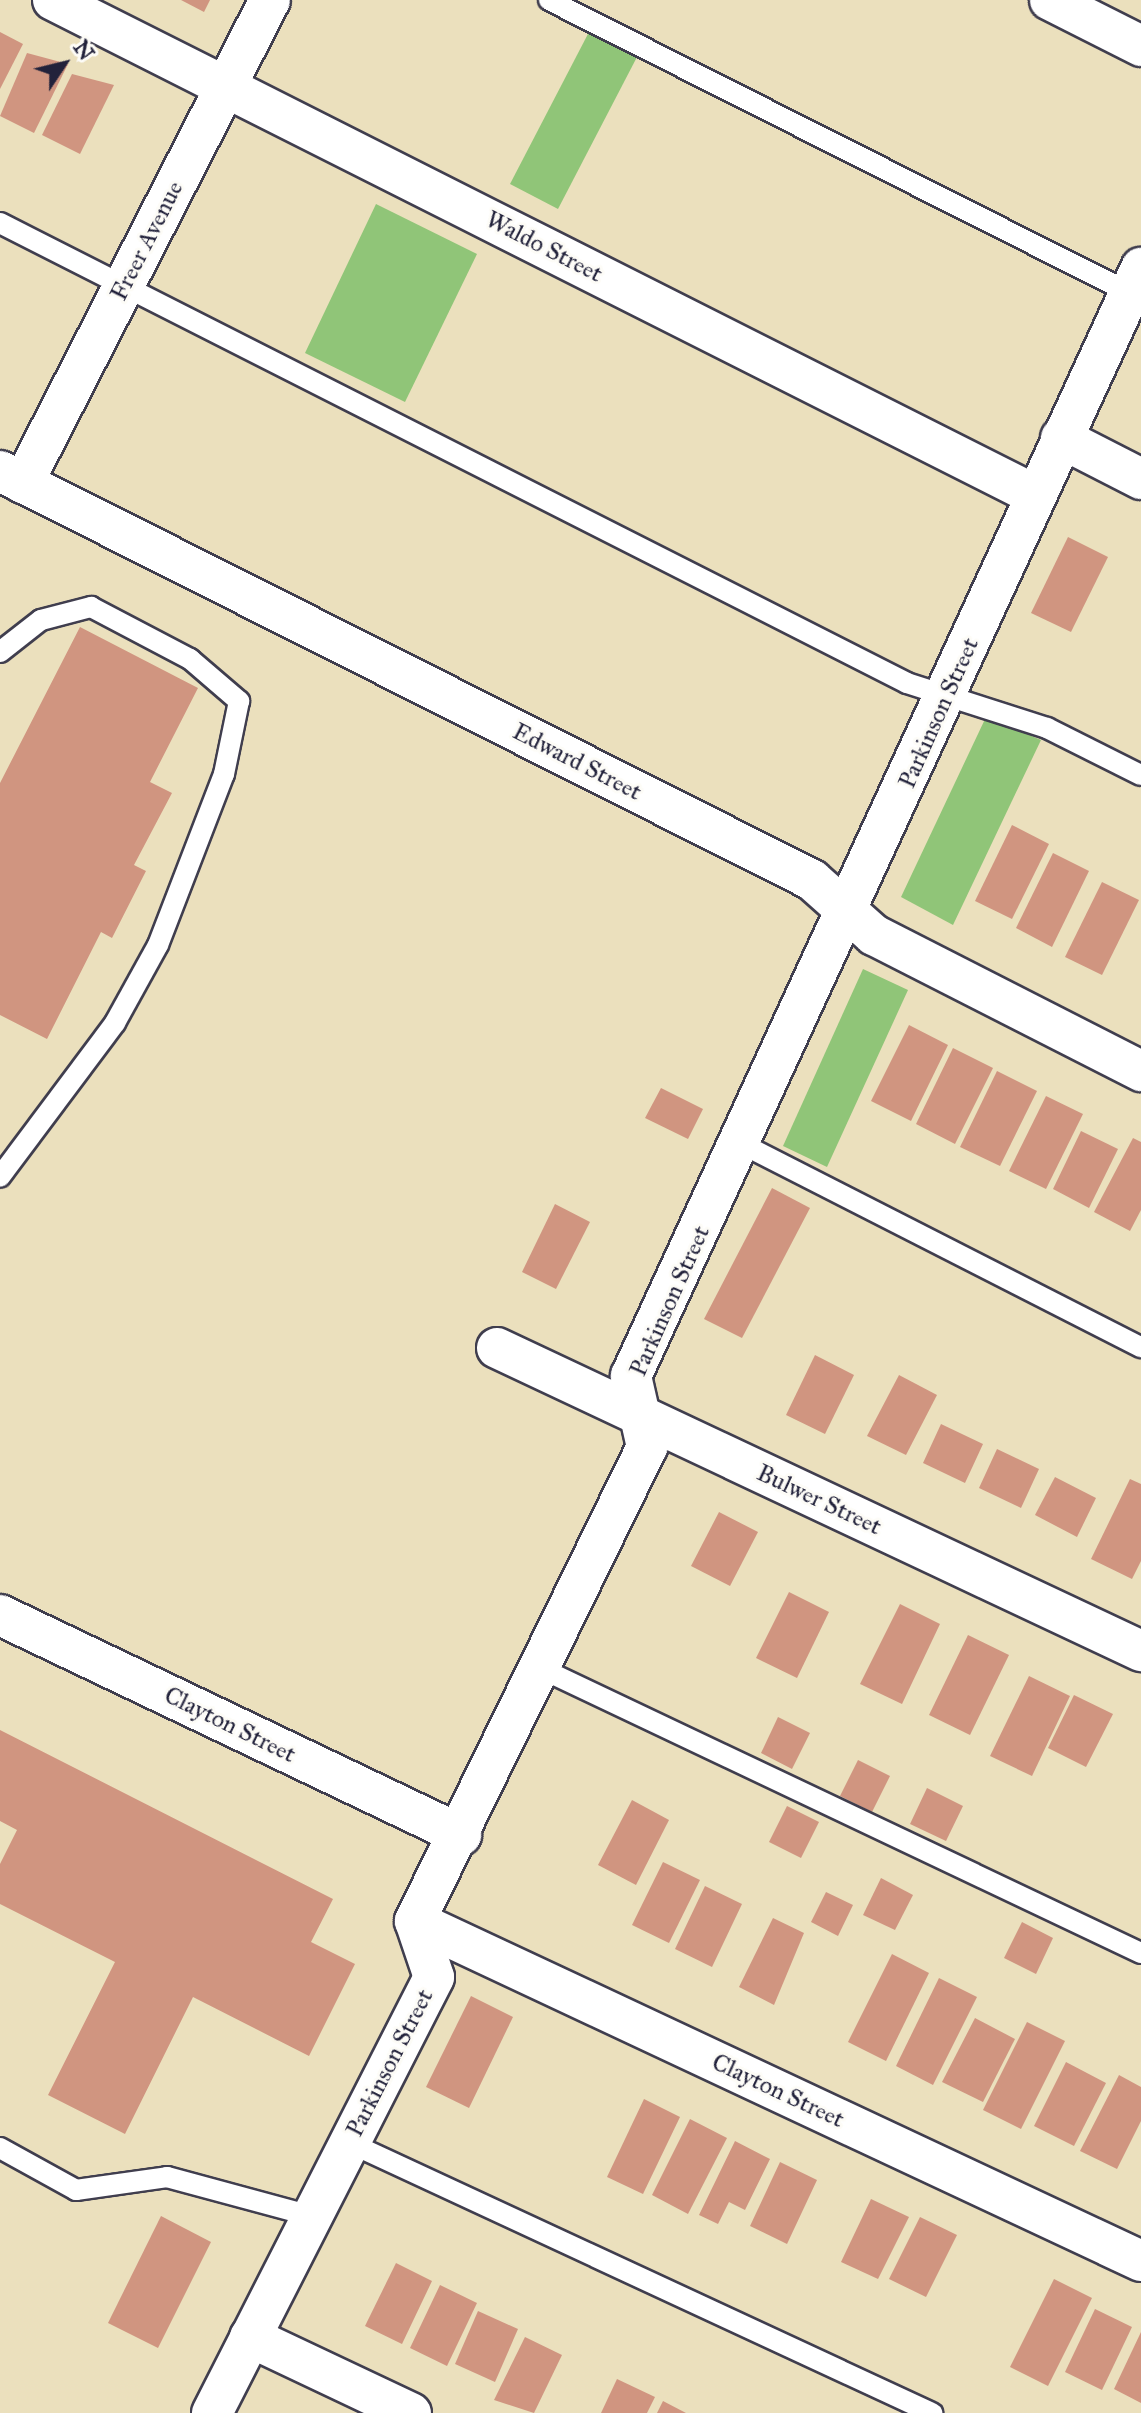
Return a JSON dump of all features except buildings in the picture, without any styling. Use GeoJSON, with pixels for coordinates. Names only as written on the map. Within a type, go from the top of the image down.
{"type":"FeatureCollection","features":[{"type":"Feature","properties":{"kind":"street","name":"Waldo Street"},"geometry":{"type":"LineString","coordinates":[[53,0],[1035,495]]}},
{"type":"Feature","properties":{"kind":"street","name":"Freer Avenue"},"geometry":{"type":"LineString","coordinates":[[12,477],[124,285],[270,0]]}},
{"type":"Feature","properties":{"kind":"street"},"geometry":{"type":"LineString","coordinates":[[1050,0],[1141,46]]}},
{"type":"Feature","properties":{"kind":"street","name":"Parkinson Street"},"geometry":{"type":"LineString","coordinates":[[212,2413],[434,1977],[415,1921],[461,1835],[647,1447],[634,1412],[631,1376],[742,1144],[947,699],[1035,495],[1135,280]]}},
{"type":"Feature","properties":{"kind":"street"},"geometry":{"type":"LineString","coordinates":[[1061,438],[1141,479]]}},
{"type":"Feature","properties":{"kind":"street","name":"Edward Street"},"geometry":{"type":"LineString","coordinates":[[12,477],[812,880],[874,935],[1141,1071]]}},
{"type":"Feature","properties":{"kind":"street","name":"Bulwer Street"},"geometry":{"type":"LineString","coordinates":[[497,1348],[1141,1651]]}},
{"type":"Feature","properties":{"kind":"street","name":"Clayton Street"},"geometry":{"type":"LineString","coordinates":[[0,1615],[461,1835]]}},
{"type":"Feature","properties":{"kind":"street","name":"Clayton Street"},"geometry":{"type":"LineString","coordinates":[[415,1921],[1141,2261]]}},
{"type":"Feature","properties":{"kind":"street"},"geometry":{"type":"LineString","coordinates":[[250,2337],[411,2413]]}},
{"type":"Feature","properties":{"kind":"lane"},"geometry":{"type":"LineString","coordinates":[[549,0],[1135,280]]}},
{"type":"Feature","properties":{"kind":"lane"},"geometry":{"type":"LineString","coordinates":[[0,223],[947,699],[1047,728],[1141,775]]}},
{"type":"Feature","properties":{"kind":"lane"},"geometry":{"type":"LineString","coordinates":[[0,652],[41,620],[91,607],[190,659],[239,701],[224,774],[158,945],[115,1023],[0,1177]]}},
{"type":"Feature","properties":{"kind":"lane"},"geometry":{"type":"LineString","coordinates":[[742,1144],[1141,1347]]}},
{"type":"Feature","properties":{"kind":"lane"},"geometry":{"type":"LineString","coordinates":[[540,1668],[1141,1953]]}},
{"type":"Feature","properties":{"kind":"lane"},"geometry":{"type":"LineString","coordinates":[[350,2143],[932,2413]]}},
{"type":"Feature","properties":{"kind":"lane"},"geometry":{"type":"LineString","coordinates":[[0,2148],[76,2190],[167,2177],[312,2216]]}},
{"type":"Feature","properties":{"kind":"green space"},"geometry":{"type":"Polygon","coordinates":[[[589,32],[637,57],[558,209],[510,184],[589,32]]]}},
{"type":"Feature","properties":{"kind":"green space"},"geometry":{"type":"Polygon","coordinates":[[[376,204],[477,254],[405,402],[305,353],[376,204]]]}},
{"type":"Feature","properties":{"kind":"green space"},"geometry":{"type":"Polygon","coordinates":[[[986,717],[1041,740],[953,925],[901,897],[986,717]]]}},
{"type":"Feature","properties":{"kind":"green space"},"geometry":{"type":"Polygon","coordinates":[[[863,969],[908,990],[827,1167],[783,1146],[863,969]]]}}]}
